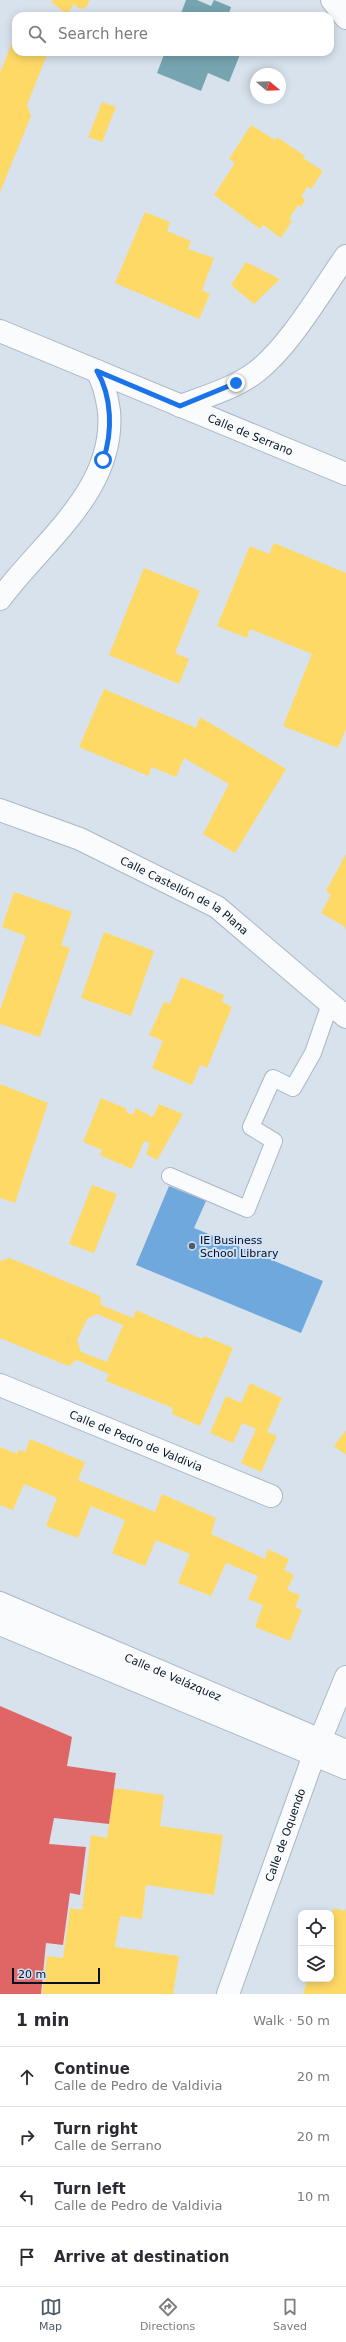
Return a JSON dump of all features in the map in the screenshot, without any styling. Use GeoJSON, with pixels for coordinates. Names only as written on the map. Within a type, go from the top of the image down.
{"type":"FeatureCollection","features":[{"type":"Feature","properties":{"kind":"street"},"geometry":{"type":"LineString","coordinates":[[332,0],[346,18]]}},
{"type":"Feature","properties":{"kind":"street"},"geometry":{"type":"LineString","coordinates":[[180,406],[236,383],[256,372],[285,342],[346,256]]}},
{"type":"Feature","properties":{"kind":"street","name":"Calle de Serrano"},"geometry":{"type":"LineString","coordinates":[[0,331],[346,474]]}},
{"type":"Feature","properties":{"kind":"street"},"geometry":{"type":"LineString","coordinates":[[0,599],[83,500],[98,473],[107,447],[110,422],[107,398],[97,371]]}},
{"type":"Feature","properties":{"kind":"street","name":"Calle Castellón de la Plana"},"geometry":{"type":"LineString","coordinates":[[0,810],[80,839],[217,907],[338,1010]]}},
{"type":"Feature","properties":{"kind":"street","name":"Calle de Pedro de Valdivia"},"geometry":{"type":"LineString","coordinates":[[0,1385],[271,1496]]}},
{"type":"Feature","properties":{"kind":"street","name":"Calle de Velázquez"},"geometry":{"type":"LineString","coordinates":[[0,1603],[317,1748],[346,1768]]}},
{"type":"Feature","properties":{"kind":"street","name":"Calle de Velázquez"},"geometry":{"type":"LineString","coordinates":[[0,1624],[317,1748],[346,1751]]}},
{"type":"Feature","properties":{"kind":"street","name":"Calle de Oquendo"},"geometry":{"type":"LineString","coordinates":[[228,1994],[317,1748],[346,1677]]}},
{"type":"Feature","properties":{"kind":"lane"},"geometry":{"type":"LineString","coordinates":[[170,1176],[247,1209],[274,1141],[251,1127],[273,1078],[293,1088],[338,1010]]}},
{"type":"Feature","properties":{"kind":"building: Homes"},"geometry":{"type":"Polygon","coordinates":[[[53,0],[90,0],[86,7],[80,9],[74,4],[68,12],[64,12],[51,2],[53,0]]]}},
{"type":"Feature","properties":{"kind":"building: Homes"},"geometry":{"type":"Polygon","coordinates":[[[12,43],[12,56],[46,56],[27,105],[31,116],[0,192],[0,73],[12,43]]]}},
{"type":"Feature","properties":{"kind":"building: Homes"},"geometry":{"type":"Polygon","coordinates":[[[102,102],[116,107],[102,142],[88,137],[102,102]]]}},
{"type":"Feature","properties":{"kind":"building: Homes"},"geometry":{"type":"Polygon","coordinates":[[[251,125],[275,140],[277,137],[305,156],[303,158],[323,171],[311,189],[307,187],[302,195],[305,201],[301,207],[298,205],[289,219],[292,221],[281,238],[263,225],[260,229],[214,195],[235,163],[229,159],[251,125]]]}},
{"type":"Feature","properties":{"kind":"building: Homes"},"geometry":{"type":"Polygon","coordinates":[[[145,212],[170,222],[167,231],[191,241],[188,249],[214,258],[202,290],[210,294],[199,319],[115,283],[145,212]]]}},
{"type":"Feature","properties":{"kind":"building: Homes"},"geometry":{"type":"Polygon","coordinates":[[[246,262],[280,279],[254,304],[231,285],[246,262]]]}},
{"type":"Feature","properties":{"kind":"building: Homes"},"geometry":{"type":"Polygon","coordinates":[[[274,543],[346,573],[346,729],[338,748],[283,726],[312,654],[250,629],[247,638],[217,626],[250,546],[269,554],[274,543]]]}},
{"type":"Feature","properties":{"kind":"building: Homes"},"geometry":{"type":"Polygon","coordinates":[[[144,568],[200,591],[175,653],[189,659],[179,684],[109,655],[144,568]]]}},
{"type":"Feature","properties":{"kind":"building: Homes"},"geometry":{"type":"Polygon","coordinates":[[[104,689],[196,728],[200,717],[286,769],[235,853],[203,834],[229,784],[184,758],[176,777],[152,767],[148,776],[79,747],[104,689]]]}},
{"type":"Feature","properties":{"kind":"building: Homes"},"geometry":{"type":"Polygon","coordinates":[[[346,854],[346,930],[344,926],[321,913],[331,895],[326,891],[346,854]]]}},
{"type":"Feature","properties":{"kind":"building: Homes"},"geometry":{"type":"Polygon","coordinates":[[[14,892],[72,912],[61,945],[70,948],[40,1037],[0,1024],[0,1010],[26,936],[2,927],[14,892]]]}},
{"type":"Feature","properties":{"kind":"building: Homes"},"geometry":{"type":"Polygon","coordinates":[[[104,932],[154,951],[131,1016],[81,998],[104,932]]]}},
{"type":"Feature","properties":{"kind":"building: Homes"},"geometry":{"type":"Polygon","coordinates":[[[181,977],[224,995],[222,1002],[232,1007],[207,1068],[200,1065],[192,1085],[152,1068],[163,1041],[149,1035],[164,1002],[170,1004],[181,977]]]}},
{"type":"Feature","properties":{"kind":"building: Homes"},"geometry":{"type":"Polygon","coordinates":[[[0,1084],[48,1103],[15,1203],[0,1198],[0,1084]]]}},
{"type":"Feature","properties":{"kind":"building: Homes"},"geometry":{"type":"Polygon","coordinates":[[[101,1098],[127,1109],[126,1112],[133,1115],[135,1108],[153,1117],[159,1104],[183,1114],[157,1160],[146,1154],[150,1143],[144,1141],[132,1169],[100,1155],[102,1150],[83,1142],[101,1098]]]}},
{"type":"Feature","properties":{"kind":"building: Homes"},"geometry":{"type":"Polygon","coordinates":[[[92,1185],[117,1194],[94,1253],[69,1244],[92,1185]]]}},
{"type":"Feature","properties":{"kind":"building: Homes"},"geometry":{"type":"Polygon","coordinates":[[[10,1258],[100,1296],[101,1305],[133,1318],[136,1310],[202,1339],[204,1336],[233,1348],[200,1426],[172,1414],[173,1408],[106,1381],[109,1374],[77,1360],[68,1366],[0,1338],[0,1261],[10,1258]],[[97,1314],[87,1319],[77,1340],[81,1352],[107,1362],[123,1325],[97,1314]]]}},
{"type":"Feature","properties":{"kind":"building: Homes"},"geometry":{"type":"Polygon","coordinates":[[[250,1383],[282,1398],[267,1432],[277,1436],[261,1472],[241,1463],[256,1429],[242,1423],[233,1443],[210,1433],[226,1396],[241,1403],[250,1383]]]}},
{"type":"Feature","properties":{"kind":"building: Homes"},"geometry":{"type":"Polygon","coordinates":[[[346,1430],[346,1455],[334,1446],[346,1430]]]}},
{"type":"Feature","properties":{"kind":"building: Homes"},"geometry":{"type":"Polygon","coordinates":[[[30,1439],[85,1462],[78,1480],[155,1512],[162,1494],[216,1518],[211,1534],[265,1559],[268,1549],[289,1559],[284,1570],[294,1575],[287,1590],[300,1595],[295,1607],[302,1610],[290,1641],[255,1627],[263,1605],[248,1599],[258,1576],[226,1563],[211,1596],[178,1583],[190,1554],[156,1540],[145,1566],[112,1553],[125,1520],[91,1506],[78,1538],[46,1526],[57,1498],[24,1484],[13,1510],[0,1505],[0,1447],[17,1454],[18,1450],[25,1452],[30,1439]]]}},
{"type":"Feature","properties":{"kind":"building: Homes"},"geometry":{"type":"Polygon","coordinates":[[[114,1788],[164,1795],[160,1826],[223,1835],[214,1895],[146,1885],[142,1919],[120,1916],[115,1947],[179,1956],[173,1994],[42,1994],[47,1956],[63,1958],[70,1908],[82,1910],[91,1835],[107,1838],[114,1788]]]}},
{"type":"Feature","properties":{"kind":"building: Homes"},"geometry":{"type":"Polygon","coordinates":[[[334,1908],[345,1911],[346,1908],[346,1994],[303,1994],[307,1982],[334,1982],[334,1908]]]}},
{"type":"Feature","properties":{"kind":"building: Shops"},"geometry":{"type":"Polygon","coordinates":[[[0,1706],[72,1737],[67,1766],[116,1773],[109,1824],[54,1818],[49,1844],[86,1847],[80,1895],[70,1893],[63,1945],[46,1943],[41,1994],[0,1994],[0,1706]]]}},
{"type":"Feature","properties":{"kind":"building: Schools","name":"IE Business School Library"},"geometry":{"type":"Polygon","coordinates":[[[169,1186],[206,1201],[194,1228],[323,1281],[301,1333],[136,1265],[169,1186]]]}},
{"type":"Feature","properties":{"kind":"building: Public"},"geometry":{"type":"Polygon","coordinates":[[[186,0],[197,0],[211,6],[214,0],[231,7],[229,12],[182,12],[186,0]]]}},
{"type":"Feature","properties":{"kind":"building: Public"},"geometry":{"type":"Polygon","coordinates":[[[163,56],[239,56],[229,82],[208,73],[201,91],[157,73],[163,56]]]}},
{"type":"Feature","properties":{"kind":"place","name":"IE Business School Library"},"geometry":{"type":"Point","coordinates":[192,1246]}},
{"type":"Feature","properties":{"kind":"route"},"geometry":{"type":"LineString","coordinates":[[103,460],[107,447],[110,422],[107,398],[102,379],[97,371],[180,406],[236,383]]}}]}
